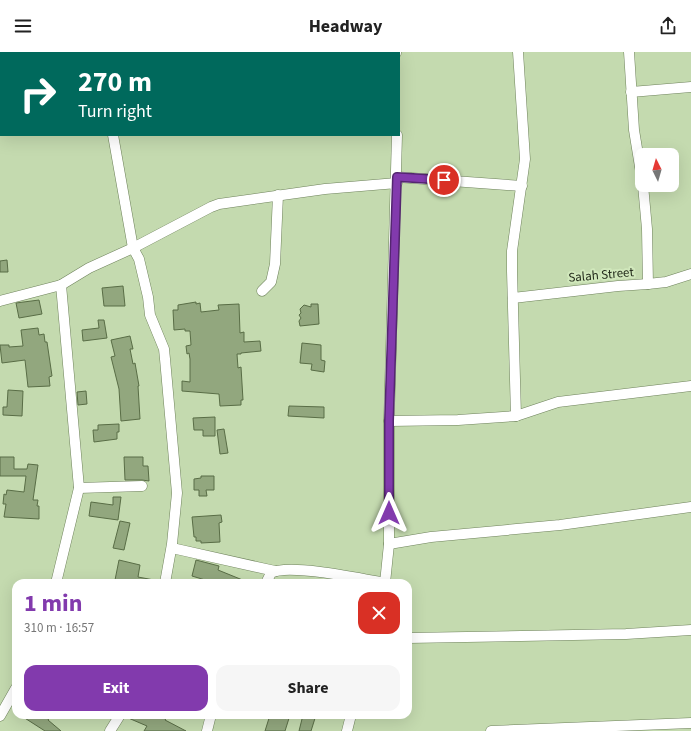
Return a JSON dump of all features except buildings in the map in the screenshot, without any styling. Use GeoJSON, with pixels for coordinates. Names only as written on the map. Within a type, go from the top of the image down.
{"type":"FeatureCollection","features":[{"type":"Feature","properties":{"kind":"street"},"geometry":{"type":"LineString","coordinates":[[516,416],[512,251],[525,159],[518,52]]}},
{"type":"Feature","properties":{"kind":"street"},"geometry":{"type":"LineString","coordinates":[[629,52],[634,130],[637,148]]}},
{"type":"Feature","properties":{"kind":"street"},"geometry":{"type":"LineString","coordinates":[[631,92],[691,86]]}},
{"type":"Feature","properties":{"kind":"street"},"geometry":{"type":"LineString","coordinates":[[113,136],[134,248],[148,296],[150,315],[164,354],[177,493],[172,548],[166,579]]}},
{"type":"Feature","properties":{"kind":"street"},"geometry":{"type":"LineString","coordinates":[[385,579],[389,544],[389,421],[397,180],[397,136]]}},
{"type":"Feature","properties":{"kind":"street"},"geometry":{"type":"LineString","coordinates":[[0,301],[61,285],[89,268],[134,248],[211,207],[232,201],[397,180],[522,186]]}},
{"type":"Feature","properties":{"kind":"street"},"geometry":{"type":"LineString","coordinates":[[644,192],[647,229],[648,284]]}},
{"type":"Feature","properties":{"kind":"street"},"geometry":{"type":"LineString","coordinates":[[262,291],[271,282],[276,264],[278,195]]}},
{"type":"Feature","properties":{"kind":"street","name":"Salah Street"},"geometry":{"type":"LineString","coordinates":[[513,298],[666,282],[691,274]]}},
{"type":"Feature","properties":{"kind":"street"},"geometry":{"type":"LineString","coordinates":[[57,579],[79,488],[61,285]]}},
{"type":"Feature","properties":{"kind":"street"},"geometry":{"type":"LineString","coordinates":[[389,421],[458,420],[516,416],[563,401],[691,386]]}},
{"type":"Feature","properties":{"kind":"street"},"geometry":{"type":"LineString","coordinates":[[79,488],[142,486]]}},
{"type":"Feature","properties":{"kind":"street"},"geometry":{"type":"LineString","coordinates":[[389,544],[431,537],[560,524],[691,507]]}},
{"type":"Feature","properties":{"kind":"street"},"geometry":{"type":"LineString","coordinates":[[172,548],[275,571],[308,572],[357,579]]}},
{"type":"Feature","properties":{"kind":"street"},"geometry":{"type":"LineString","coordinates":[[268,579],[271,573],[275,571]]}},
{"type":"Feature","properties":{"kind":"street"},"geometry":{"type":"LineString","coordinates":[[412,638],[626,634],[691,630]]}},
{"type":"Feature","properties":{"kind":"street"},"geometry":{"type":"LineString","coordinates":[[0,716],[12,695]]}},
{"type":"Feature","properties":{"kind":"street"},"geometry":{"type":"LineString","coordinates":[[110,731],[118,719]]}},
{"type":"Feature","properties":{"kind":"street"},"geometry":{"type":"LineString","coordinates":[[207,731],[210,719]]}},
{"type":"Feature","properties":{"kind":"street"},"geometry":{"type":"LineString","coordinates":[[347,731],[350,719]]}},
{"type":"Feature","properties":{"kind":"street"},"geometry":{"type":"LineString","coordinates":[[491,731],[691,723]]}},
{"type":"Feature","properties":{"kind":"route"},"geometry":{"type":"LineString","coordinates":[[389,513],[389,421],[397,177],[444,180]]}}]}
